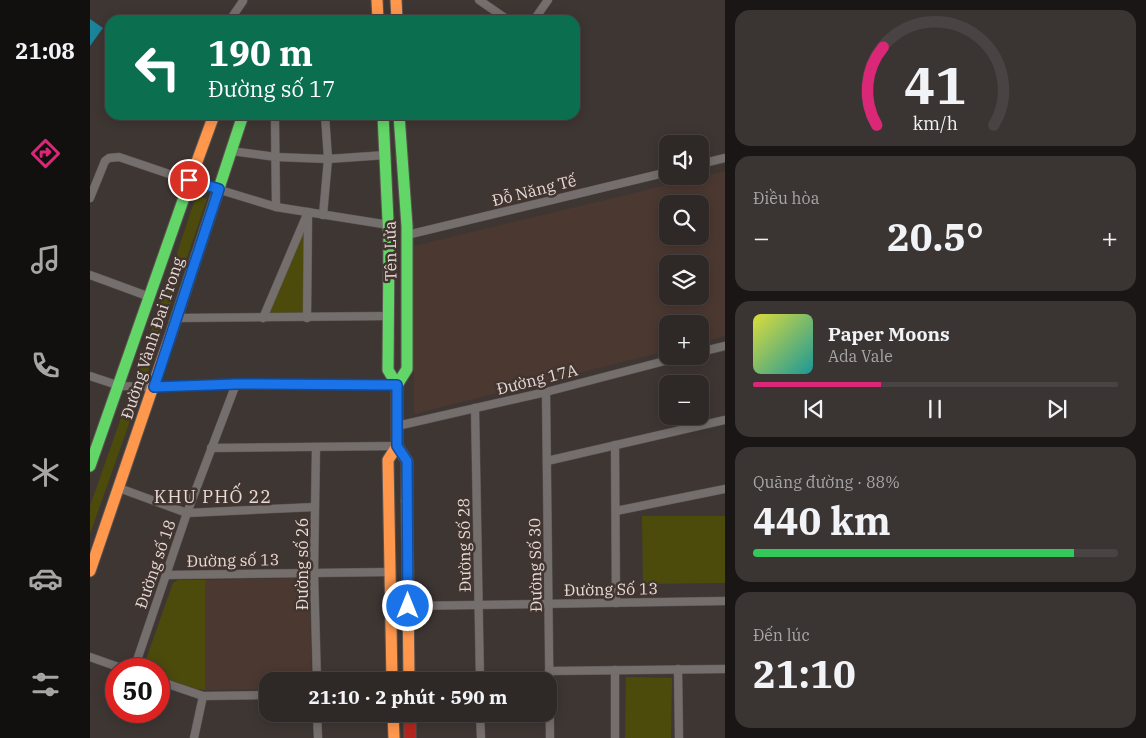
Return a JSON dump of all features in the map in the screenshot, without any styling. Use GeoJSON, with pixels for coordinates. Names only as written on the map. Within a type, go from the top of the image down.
{"type":"FeatureCollection","features":[{"type":"Feature","properties":{"kind":"main road"},"geometry":{"type":"LineString","coordinates":[[376,0],[378,15]]}},
{"type":"Feature","properties":{"kind":"main road"},"geometry":{"type":"LineString","coordinates":[[396,0],[397,15]]}},
{"type":"Feature","properties":{"kind":"main road","name":"Đường Vành Đai Trong"},"geometry":{"type":"LineString","coordinates":[[90,466],[120,386],[189,180],[212,120]]}},
{"type":"Feature","properties":{"kind":"main road","name":"Đường Vành Đai Trong"},"geometry":{"type":"LineString","coordinates":[[90,571],[154,387],[241,120]]}},
{"type":"Feature","properties":{"kind":"main road","name":"Tên Lửa"},"geometry":{"type":"LineString","coordinates":[[384,120],[389,225],[388,370],[397,385],[397,446],[388,460],[392,672]]}},
{"type":"Feature","properties":{"kind":"main road","name":"Tên Lửa"},"geometry":{"type":"LineString","coordinates":[[397,385],[407,369],[407,236],[399,120]]}},
{"type":"Feature","properties":{"kind":"main road","name":"Tên Lửa"},"geometry":{"type":"LineString","coordinates":[[397,446],[407,461],[409,672]]}},
{"type":"Feature","properties":{"kind":"main road"},"geometry":{"type":"LineString","coordinates":[[393,722],[394,738]]}},
{"type":"Feature","properties":{"kind":"main road"},"geometry":{"type":"LineString","coordinates":[[410,722],[410,738]]}},
{"type":"Feature","properties":{"kind":"street"},"geometry":{"type":"LineString","coordinates":[[479,0],[501,15]]}},
{"type":"Feature","properties":{"kind":"street"},"geometry":{"type":"LineString","coordinates":[[538,15],[548,0]]}},
{"type":"Feature","properties":{"kind":"street"},"geometry":{"type":"LineString","coordinates":[[233,15],[243,1]]}},
{"type":"Feature","properties":{"kind":"street"},"geometry":{"type":"LineString","coordinates":[[323,214],[328,159],[325,120]]}},
{"type":"Feature","properties":{"kind":"street"},"geometry":{"type":"LineString","coordinates":[[275,122],[276,207]]}},
{"type":"Feature","properties":{"kind":"street"},"geometry":{"type":"LineString","coordinates":[[231,151],[276,157],[328,159],[386,155]]}},
{"type":"Feature","properties":{"kind":"street"},"geometry":{"type":"LineString","coordinates":[[90,198],[102,165],[109,158],[119,157],[276,207],[389,225]]}},
{"type":"Feature","properties":{"kind":"street"},"geometry":{"type":"LineString","coordinates":[[709,162],[725,158]]}},
{"type":"Feature","properties":{"kind":"street","name":"Đỗ Năng Tế"},"geometry":{"type":"LineString","coordinates":[[407,236],[659,174]]}},
{"type":"Feature","properties":{"kind":"street"},"geometry":{"type":"LineString","coordinates":[[307,318],[308,212]]}},
{"type":"Feature","properties":{"kind":"street"},"geometry":{"type":"LineString","coordinates":[[263,318],[308,212]]}},
{"type":"Feature","properties":{"kind":"street"},"geometry":{"type":"LineString","coordinates":[[90,275],[150,297]]}},
{"type":"Feature","properties":{"kind":"street"},"geometry":{"type":"LineString","coordinates":[[176,318],[389,316]]}},
{"type":"Feature","properties":{"kind":"street"},"geometry":{"type":"LineString","coordinates":[[709,350],[725,346]]}},
{"type":"Feature","properties":{"kind":"street","name":"Đường 17A"},"geometry":{"type":"LineString","coordinates":[[397,426],[546,392],[659,363]]}},
{"type":"Feature","properties":{"kind":"street"},"geometry":{"type":"LineString","coordinates":[[90,376],[120,386],[154,387],[236,384],[397,385]]}},
{"type":"Feature","properties":{"kind":"street","name":"Đường số 18"},"geometry":{"type":"LineString","coordinates":[[138,658],[187,513],[236,384]]}},
{"type":"Feature","properties":{"kind":"street","name":"Đường Số 30"},"geometry":{"type":"LineString","coordinates":[[546,392],[550,738]]}},
{"type":"Feature","properties":{"kind":"street","name":"Đường Số 28"},"geometry":{"type":"LineString","coordinates":[[475,408],[480,672]]}},
{"type":"Feature","properties":{"kind":"street"},"geometry":{"type":"LineString","coordinates":[[547,461],[725,420]]}},
{"type":"Feature","properties":{"kind":"street"},"geometry":{"type":"LineString","coordinates":[[615,445],[616,603]]}},
{"type":"Feature","properties":{"kind":"street","name":"Đường số 26"},"geometry":{"type":"LineString","coordinates":[[316,446],[314,573],[317,672]]}},
{"type":"Feature","properties":{"kind":"street"},"geometry":{"type":"LineString","coordinates":[[212,448],[397,446]]}},
{"type":"Feature","properties":{"kind":"street"},"geometry":{"type":"LineString","coordinates":[[119,488],[187,513],[315,507]]}},
{"type":"Feature","properties":{"kind":"street"},"geometry":{"type":"LineString","coordinates":[[616,511],[725,488]]}},
{"type":"Feature","properties":{"kind":"street","name":"Đường số 13"},"geometry":{"type":"LineString","coordinates":[[166,575],[390,572]]}},
{"type":"Feature","properties":{"kind":"street","name":"Đường Số 13"},"geometry":{"type":"LineString","coordinates":[[408,606],[725,601]]}},
{"type":"Feature","properties":{"kind":"street"},"geometry":{"type":"LineString","coordinates":[[90,657],[105,662]]}},
{"type":"Feature","properties":{"kind":"street"},"geometry":{"type":"LineString","coordinates":[[678,669],[679,738]]}},
{"type":"Feature","properties":{"kind":"street"},"geometry":{"type":"LineString","coordinates":[[550,671],[725,669]]}},
{"type":"Feature","properties":{"kind":"street"},"geometry":{"type":"LineString","coordinates":[[615,670],[615,738]]}},
{"type":"Feature","properties":{"kind":"street"},"geometry":{"type":"LineString","coordinates":[[170,685],[203,696],[259,695]]}},
{"type":"Feature","properties":{"kind":"street"},"geometry":{"type":"LineString","coordinates":[[194,738],[203,696]]}},
{"type":"Feature","properties":{"kind":"street"},"geometry":{"type":"LineString","coordinates":[[317,722],[318,738]]}},
{"type":"Feature","properties":{"kind":"street"},"geometry":{"type":"LineString","coordinates":[[480,722],[481,738]]}},
{"type":"Feature","properties":{"kind":"shaded area"},"geometry":{"type":"Polygon","coordinates":[[[725,171],[725,336],[709,340],[709,315],[659,315],[659,353],[414,414],[414,246],[667,185],[709,185],[709,175],[725,171]]]}},
{"type":"Feature","properties":{"kind":"shaded area"},"geometry":{"type":"Polygon","coordinates":[[[196,196],[207,199],[145,380],[136,377],[196,196]]]}},
{"type":"Feature","properties":{"kind":"shaded area"},"geometry":{"type":"Polygon","coordinates":[[[305,228],[303,315],[269,314],[305,228]]]}},
{"type":"Feature","properties":{"kind":"shaded area"},"geometry":{"type":"Polygon","coordinates":[[[128,398],[137,401],[90,534],[90,506],[128,398]]]}},
{"type":"Feature","properties":{"kind":"shaded area"},"geometry":{"type":"Polygon","coordinates":[[[642,516],[725,516],[725,583],[643,584],[642,516]]]}},
{"type":"Feature","properties":{"kind":"shaded area"},"geometry":{"type":"Polygon","coordinates":[[[305,578],[309,580],[312,672],[259,672],[259,689],[205,690],[205,580],[305,578]]]}},
{"type":"Feature","properties":{"kind":"shaded area"},"geometry":{"type":"Polygon","coordinates":[[[178,580],[205,580],[205,690],[170,680],[170,658],[147,658],[173,583],[178,580]]]}},
{"type":"Feature","properties":{"kind":"shaded area"},"geometry":{"type":"Polygon","coordinates":[[[626,677],[672,678],[671,738],[625,738],[626,677]]]}},
{"type":"Feature","properties":{"kind":"water"},"geometry":{"type":"Polygon","coordinates":[[[90,19],[103,28],[90,46],[90,19]]]}},
{"type":"Feature","properties":{"kind":"traffic: fast"},"geometry":{"type":"LineString","coordinates":[[175,322],[241,120]]}},
{"type":"Feature","properties":{"kind":"traffic: fast"},"geometry":{"type":"LineString","coordinates":[[383,120],[389,242],[388,370],[397,385],[397,446],[407,461],[407,501]]}},
{"type":"Feature","properties":{"kind":"traffic: fast"},"geometry":{"type":"LineString","coordinates":[[397,385],[407,369],[407,226],[399,120]]}},
{"type":"Feature","properties":{"kind":"traffic: fast"},"geometry":{"type":"LineString","coordinates":[[90,466],[187,189]]}},
{"type":"Feature","properties":{"kind":"traffic: slow"},"geometry":{"type":"LineString","coordinates":[[377,0],[378,15]]}},
{"type":"Feature","properties":{"kind":"traffic: slow"},"geometry":{"type":"LineString","coordinates":[[396,0],[397,15]]}},
{"type":"Feature","properties":{"kind":"traffic: slow"},"geometry":{"type":"LineString","coordinates":[[187,189],[212,120]]}},
{"type":"Feature","properties":{"kind":"traffic: slow"},"geometry":{"type":"LineString","coordinates":[[90,571],[175,322]]}},
{"type":"Feature","properties":{"kind":"traffic: slow"},"geometry":{"type":"LineString","coordinates":[[392,672],[388,460],[397,446]]}},
{"type":"Feature","properties":{"kind":"traffic: slow"},"geometry":{"type":"LineString","coordinates":[[407,501],[409,672]]}},
{"type":"Feature","properties":{"kind":"traffic: slow"},"geometry":{"type":"LineString","coordinates":[[393,722],[394,738]]}},
{"type":"Feature","properties":{"kind":"traffic: jam"},"geometry":{"type":"LineString","coordinates":[[410,722],[410,738]]}},
{"type":"Feature","properties":{"kind":"district","name":"KHU PHỐ 22"},"geometry":{"type":"Point","coordinates":[213,497]}},
{"type":"Feature","properties":{"kind":"route"},"geometry":{"type":"LineString","coordinates":[[189,180],[219,189],[154,387],[236,384],[397,385],[397,446],[407,461],[408,606]]}}]}
